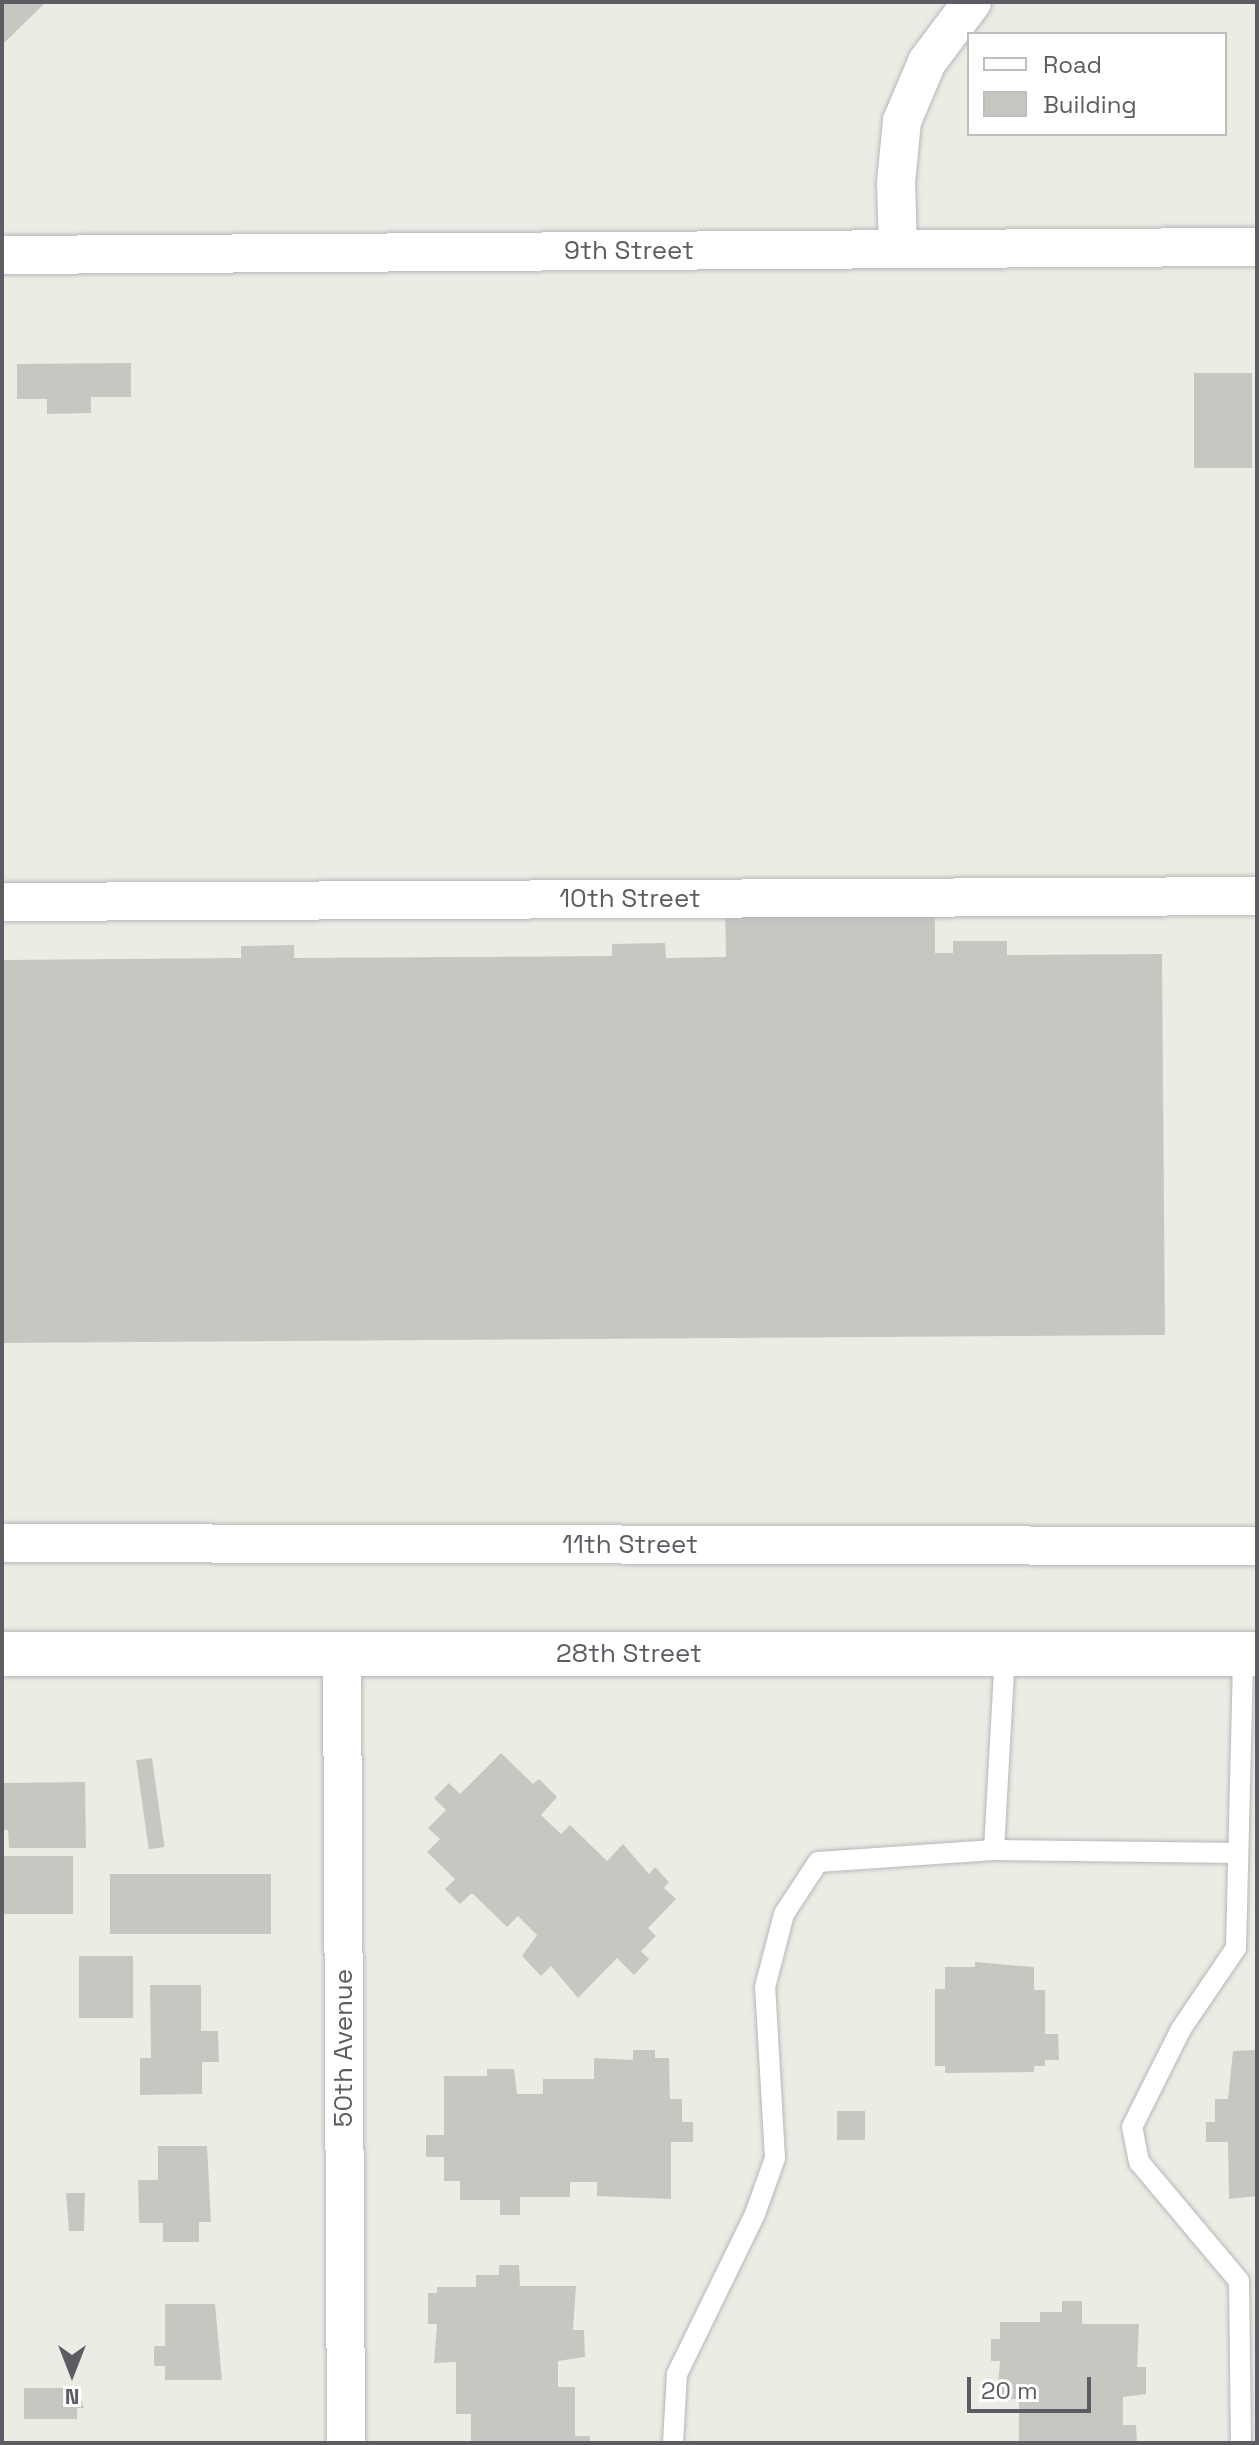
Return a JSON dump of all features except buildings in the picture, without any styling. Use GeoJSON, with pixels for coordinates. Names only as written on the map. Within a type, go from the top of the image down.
{"type":"FeatureCollection","features":[{"type":"Feature","properties":{"kind":"main road","name":"28th Street"},"geometry":{"type":"LineString","coordinates":[[2,1654],[1250,1654]]}},
{"type":"Feature","properties":{"kind":"street"},"geometry":{"type":"LineString","coordinates":[[898,249],[896,183],[902,121],[927,62],[972,2]]}},
{"type":"Feature","properties":{"kind":"street","name":"9th Street"},"geometry":{"type":"LineString","coordinates":[[2,255],[1251,245]]}},
{"type":"Feature","properties":{"kind":"street","name":"10th Street"},"geometry":{"type":"LineString","coordinates":[[2,902],[1257,896]]}},
{"type":"Feature","properties":{"kind":"street","name":"11th Street"},"geometry":{"type":"LineString","coordinates":[[2,1543],[1257,1546]]}},
{"type":"Feature","properties":{"kind":"street","name":"50th Avenue"},"geometry":{"type":"LineString","coordinates":[[342,1654],[346,2443]]}},
{"type":"Feature","properties":{"kind":"lane"},"geometry":{"type":"LineString","coordinates":[[994,1850],[1005,1654]]}},
{"type":"Feature","properties":{"kind":"lane"},"geometry":{"type":"LineString","coordinates":[[1241,2443],[1239,2281],[1139,2162],[1132,2127],[1181,2029],[1236,1948],[1238,1853],[1250,1654]]}},
{"type":"Feature","properties":{"kind":"lane"},"geometry":{"type":"LineString","coordinates":[[673,2443],[677,2374],[755,2214],[775,2158],[765,1987],[784,1914],[818,1862],[994,1850],[1238,1853]]}}]}
